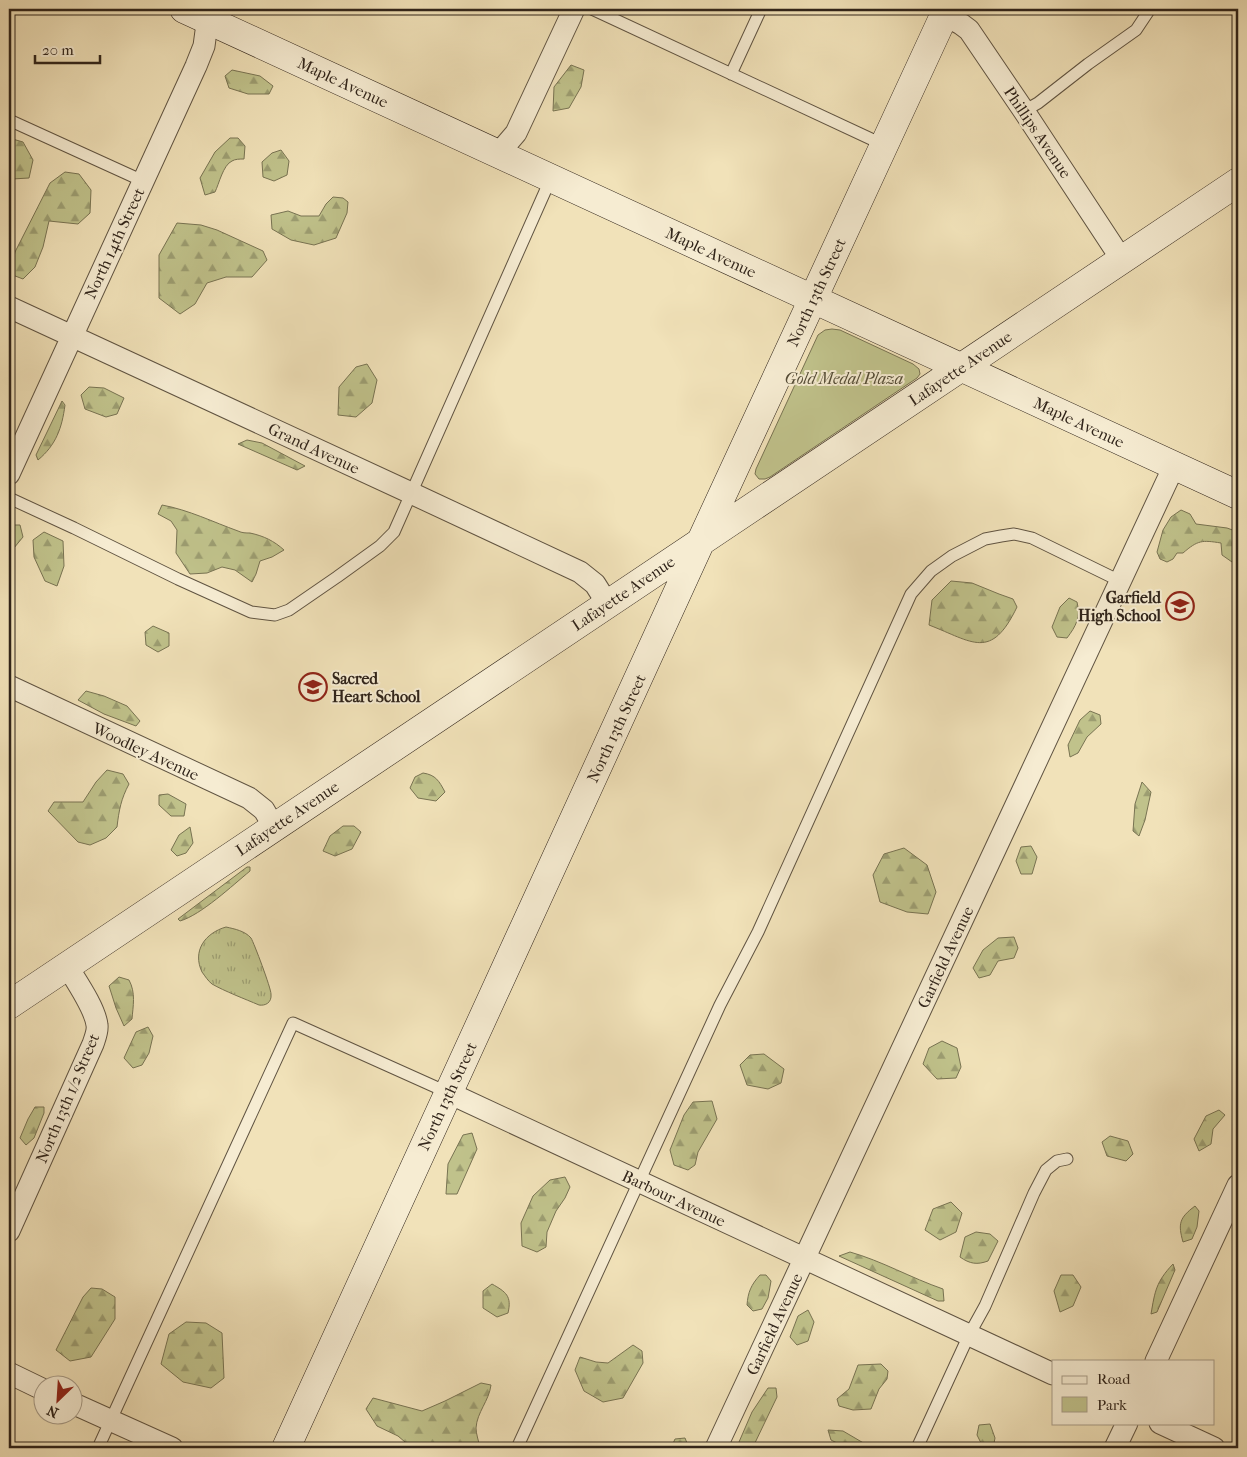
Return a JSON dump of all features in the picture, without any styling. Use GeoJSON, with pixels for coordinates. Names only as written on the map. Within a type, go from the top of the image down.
{"type":"FeatureCollection","features":[{"type":"Feature","properties":{"kind":"main road","name":"Maple Avenue"},"geometry":{"type":"LineString","coordinates":[[200,12],[498,154],[1238,495]]}},
{"type":"Feature","properties":{"kind":"main road","name":"North 13th Street"},"geometry":{"type":"LineString","coordinates":[[286,1448],[945,12]]}},
{"type":"Feature","properties":{"kind":"main road","name":"Lafayette Avenue"},"geometry":{"type":"LineString","coordinates":[[9,1005],[1238,182]]}},
{"type":"Feature","properties":{"kind":"street"},"geometry":{"type":"LineString","coordinates":[[498,154],[516,133],[574,9]]}},
{"type":"Feature","properties":{"kind":"street","name":"North 14th Street"},"geometry":{"type":"LineString","coordinates":[[9,474],[204,46],[200,12]]}},
{"type":"Feature","properties":{"kind":"street","name":"Phillips Avenue"},"geometry":{"type":"LineString","coordinates":[[945,12],[969,30],[1122,260]]}},
{"type":"Feature","properties":{"kind":"street","name":"Grand Avenue"},"geometry":{"type":"LineString","coordinates":[[9,307],[580,572],[595,584],[607,604]]}},
{"type":"Feature","properties":{"kind":"street","name":"Garfield Avenue"},"geometry":{"type":"LineString","coordinates":[[716,1448],[1174,466]]}},
{"type":"Feature","properties":{"kind":"street","name":"Woodley Avenue"},"geometry":{"type":"LineString","coordinates":[[9,686],[249,798],[264,810],[274,827]]}},
{"type":"Feature","properties":{"kind":"street","name":"North 13th 1/2 Street"},"geometry":{"type":"LineString","coordinates":[[9,1231],[93,1044],[98,1026],[82,990],[67,966]]}},
{"type":"Feature","properties":{"kind":"street","name":"Barbour Avenue"},"geometry":{"type":"LineString","coordinates":[[449,1094],[1052,1374]]}},
{"type":"Feature","properties":{"kind":"street"},"geometry":{"type":"LineString","coordinates":[[1156,1360],[1238,1185]]}},
{"type":"Feature","properties":{"kind":"street"},"geometry":{"type":"LineString","coordinates":[[9,1373],[32,1384]]}},
{"type":"Feature","properties":{"kind":"street"},"geometry":{"type":"LineString","coordinates":[[82,1408],[172,1448]]}},
{"type":"Feature","properties":{"kind":"street"},"geometry":{"type":"LineString","coordinates":[[1115,1448],[1127,1424]]}},
{"type":"Feature","properties":{"kind":"street"},"geometry":{"type":"LineString","coordinates":[[1162,1424],[1214,1448]]}},
{"type":"Feature","properties":{"kind":"lane"},"geometry":{"type":"LineString","coordinates":[[592,9],[884,145]]}},
{"type":"Feature","properties":{"kind":"lane"},"geometry":{"type":"LineString","coordinates":[[731,74],[761,9]]}},
{"type":"Feature","properties":{"kind":"lane"},"geometry":{"type":"LineString","coordinates":[[1024,111],[1038,103],[1136,30],[1150,9]]}},
{"type":"Feature","properties":{"kind":"lane"},"geometry":{"type":"LineString","coordinates":[[9,120],[143,181]]}},
{"type":"Feature","properties":{"kind":"lane"},"geometry":{"type":"LineString","coordinates":[[9,498],[251,612],[275,614],[289,610],[380,546],[394,532],[551,178]]}},
{"type":"Feature","properties":{"kind":"lane"},"geometry":{"type":"LineString","coordinates":[[517,1448],[720,1005],[758,932],[911,594],[931,571],[952,556],[985,540],[1014,534],[1032,538],[1120,581]]}},
{"type":"Feature","properties":{"kind":"lane","name":"Barbour Avenue"},"geometry":{"type":"LineString","coordinates":[[110,1421],[293,1023],[449,1094]]}},
{"type":"Feature","properties":{"kind":"lane"},"geometry":{"type":"LineString","coordinates":[[917,1448],[969,1335],[985,1306],[1034,1193],[1046,1170],[1057,1161],[1067,1159]]}},
{"type":"Feature","properties":{"kind":"lane"},"geometry":{"type":"LineString","coordinates":[[98,1448],[110,1421]]}},
{"type":"Feature","properties":{"kind":"green space"},"geometry":{"type":"Polygon","coordinates":[[[571,65],[584,70],[581,87],[569,108],[553,111],[554,87],[571,65]]]}},
{"type":"Feature","properties":{"kind":"green space"},"geometry":{"type":"Polygon","coordinates":[[[232,70],[260,76],[273,86],[269,94],[248,94],[229,88],[225,76],[232,70]]]}},
{"type":"Feature","properties":{"kind":"green space"},"geometry":{"type":"Polygon","coordinates":[[[9,138],[23,142],[33,160],[29,178],[9,178],[9,138]]]}},
{"type":"Feature","properties":{"kind":"green space"},"geometry":{"type":"Polygon","coordinates":[[[230,138],[238,138],[245,146],[244,159],[229,163],[215,192],[205,195],[200,178],[215,152],[230,138]]]}},
{"type":"Feature","properties":{"kind":"green space"},"geometry":{"type":"Polygon","coordinates":[[[281,150],[289,161],[287,175],[274,181],[263,177],[262,162],[272,153],[281,150]]]}},
{"type":"Feature","properties":{"kind":"green space"},"geometry":{"type":"Polygon","coordinates":[[[65,172],[79,174],[91,190],[90,213],[78,224],[49,221],[43,247],[35,267],[23,279],[10,274],[15,252],[50,183],[65,172]]]}},
{"type":"Feature","properties":{"kind":"green space"},"geometry":{"type":"Polygon","coordinates":[[[333,197],[343,198],[348,202],[347,213],[336,238],[314,245],[291,240],[272,229],[271,215],[288,211],[301,216],[319,216],[333,197]]]}},
{"type":"Feature","properties":{"kind":"green space"},"geometry":{"type":"Polygon","coordinates":[[[177,223],[201,225],[217,230],[263,251],[267,260],[252,277],[226,277],[207,283],[195,304],[180,314],[159,298],[159,255],[177,223]]]}},
{"type":"Feature","properties":{"kind":"green space","name":"Gold Medal Plaza"},"geometry":{"type":"Polygon","coordinates":[[[825,330],[840,330],[913,364],[919,369],[920,374],[917,378],[770,477],[759,479],[755,474],[756,469],[818,335],[825,330]]]}},
{"type":"Feature","properties":{"kind":"green space"},"geometry":{"type":"Polygon","coordinates":[[[367,364],[377,380],[372,403],[356,417],[338,415],[339,387],[356,367],[367,364]]]}},
{"type":"Feature","properties":{"kind":"green space"},"geometry":{"type":"Polygon","coordinates":[[[89,387],[104,388],[124,398],[117,414],[106,417],[85,409],[81,395],[89,387]]]}},
{"type":"Feature","properties":{"kind":"green space"},"geometry":{"type":"Polygon","coordinates":[[[62,401],[65,405],[57,436],[38,460],[36,455],[62,401]]]}},
{"type":"Feature","properties":{"kind":"green space"},"geometry":{"type":"Polygon","coordinates":[[[247,440],[262,443],[305,466],[297,470],[238,444],[247,440]]]}},
{"type":"Feature","properties":{"kind":"green space"},"geometry":{"type":"Polygon","coordinates":[[[162,505],[191,513],[241,532],[260,536],[273,541],[284,550],[260,561],[252,582],[235,570],[222,567],[207,573],[190,574],[176,553],[177,530],[171,521],[158,514],[162,505]]]}},
{"type":"Feature","properties":{"kind":"green space"},"geometry":{"type":"Polygon","coordinates":[[[1181,510],[1190,514],[1196,524],[1227,528],[1238,532],[1238,562],[1232,562],[1222,555],[1221,543],[1209,541],[1197,543],[1183,553],[1177,553],[1173,559],[1167,562],[1160,559],[1157,552],[1163,530],[1171,517],[1181,510]]]}},
{"type":"Feature","properties":{"kind":"green space"},"geometry":{"type":"Polygon","coordinates":[[[9,525],[20,525],[23,537],[9,554],[9,525]]]}},
{"type":"Feature","properties":{"kind":"green space"},"geometry":{"type":"Polygon","coordinates":[[[44,532],[63,541],[64,566],[57,586],[45,581],[34,557],[33,540],[44,532]]]}},
{"type":"Feature","properties":{"kind":"green space"},"geometry":{"type":"Polygon","coordinates":[[[951,581],[972,583],[1013,599],[1017,607],[1008,624],[998,635],[989,641],[980,643],[969,641],[929,625],[932,600],[951,581]]]}},
{"type":"Feature","properties":{"kind":"green space"},"geometry":{"type":"Polygon","coordinates":[[[1069,598],[1077,602],[1077,621],[1067,638],[1057,637],[1052,627],[1060,607],[1069,598]]]}},
{"type":"Feature","properties":{"kind":"green space"},"geometry":{"type":"Polygon","coordinates":[[[153,626],[169,633],[169,646],[158,652],[146,645],[145,632],[153,626]]]}},
{"type":"Feature","properties":{"kind":"green space"},"geometry":{"type":"Polygon","coordinates":[[[86,691],[127,706],[140,721],[136,726],[104,714],[78,700],[86,691]]]}},
{"type":"Feature","properties":{"kind":"green space"},"geometry":{"type":"Polygon","coordinates":[[[1090,711],[1100,715],[1101,724],[1087,737],[1078,753],[1070,757],[1068,745],[1080,720],[1090,711]]]}},
{"type":"Feature","properties":{"kind":"green space"},"geometry":{"type":"Polygon","coordinates":[[[107,770],[123,774],[129,784],[121,805],[117,827],[106,838],[90,845],[78,842],[48,811],[54,802],[83,802],[96,782],[107,770]]]}},
{"type":"Feature","properties":{"kind":"green space"},"geometry":{"type":"Polygon","coordinates":[[[423,773],[437,779],[445,792],[436,801],[418,798],[410,788],[415,777],[423,773]]]}},
{"type":"Feature","properties":{"kind":"green space"},"geometry":{"type":"Polygon","coordinates":[[[1142,782],[1151,792],[1145,820],[1139,836],[1133,831],[1135,804],[1142,782]]]}},
{"type":"Feature","properties":{"kind":"green space"},"geometry":{"type":"Polygon","coordinates":[[[168,794],[186,804],[184,816],[171,816],[159,805],[159,795],[168,794]]]}},
{"type":"Feature","properties":{"kind":"green space"},"geometry":{"type":"Polygon","coordinates":[[[343,826],[354,826],[361,832],[352,849],[335,856],[323,851],[330,836],[343,826]]]}},
{"type":"Feature","properties":{"kind":"green space"},"geometry":{"type":"Polygon","coordinates":[[[190,827],[193,843],[186,853],[177,856],[171,850],[179,835],[190,827]]]}},
{"type":"Feature","properties":{"kind":"green space"},"geometry":{"type":"Polygon","coordinates":[[[1031,846],[1037,857],[1032,874],[1021,874],[1016,861],[1021,847],[1031,846]]]}},
{"type":"Feature","properties":{"kind":"green space"},"geometry":{"type":"Polygon","coordinates":[[[904,848],[927,865],[936,892],[928,914],[907,912],[880,902],[873,875],[884,854],[904,848]]]}},
{"type":"Feature","properties":{"kind":"green space"},"geometry":{"type":"Polygon","coordinates":[[[247,867],[250,867],[250,871],[217,899],[188,918],[180,921],[178,919],[247,867]]]}},
{"type":"Feature","properties":{"kind":"green space"},"geometry":{"type":"Polygon","coordinates":[[[226,927],[243,932],[251,938],[271,994],[269,1002],[266,1004],[259,1005],[217,987],[202,972],[199,957],[202,944],[212,934],[226,927]]]}},
{"type":"Feature","properties":{"kind":"green space"},"geometry":{"type":"Polygon","coordinates":[[[1014,937],[1018,948],[1014,958],[998,961],[990,975],[979,978],[973,968],[983,950],[998,938],[1014,937]]]}},
{"type":"Feature","properties":{"kind":"green space"},"geometry":{"type":"Polygon","coordinates":[[[119,977],[129,980],[133,995],[132,1019],[124,1026],[109,986],[119,977]]]}},
{"type":"Feature","properties":{"kind":"green space"},"geometry":{"type":"Polygon","coordinates":[[[148,1027],[153,1036],[149,1053],[142,1065],[133,1068],[124,1058],[136,1032],[148,1027]]]}},
{"type":"Feature","properties":{"kind":"green space"},"geometry":{"type":"Polygon","coordinates":[[[942,1041],[957,1048],[961,1067],[956,1078],[937,1079],[923,1064],[929,1048],[942,1041]]]}},
{"type":"Feature","properties":{"kind":"green space"},"geometry":{"type":"Polygon","coordinates":[[[764,1054],[784,1069],[781,1083],[768,1089],[747,1085],[740,1065],[750,1055],[764,1054]]]}},
{"type":"Feature","properties":{"kind":"green space"},"geometry":{"type":"Polygon","coordinates":[[[712,1101],[717,1119],[698,1152],[695,1165],[688,1170],[674,1165],[670,1150],[684,1115],[693,1102],[712,1101]]]}},
{"type":"Feature","properties":{"kind":"green space"},"geometry":{"type":"Polygon","coordinates":[[[35,1107],[44,1107],[44,1113],[34,1138],[26,1145],[20,1138],[35,1107]]]}},
{"type":"Feature","properties":{"kind":"green space"},"geometry":{"type":"Polygon","coordinates":[[[1219,1110],[1225,1115],[1213,1129],[1211,1144],[1199,1151],[1194,1139],[1206,1116],[1219,1110]]]}},
{"type":"Feature","properties":{"kind":"green space"},"geometry":{"type":"Polygon","coordinates":[[[472,1133],[477,1149],[457,1194],[446,1194],[448,1164],[463,1135],[472,1133]]]}},
{"type":"Feature","properties":{"kind":"green space"},"geometry":{"type":"Polygon","coordinates":[[[1110,1136],[1128,1141],[1133,1154],[1126,1161],[1107,1156],[1102,1142],[1110,1136]]]}},
{"type":"Feature","properties":{"kind":"green space"},"geometry":{"type":"Polygon","coordinates":[[[565,1177],[570,1187],[556,1211],[547,1232],[546,1247],[537,1252],[522,1246],[521,1223],[533,1196],[550,1180],[565,1177]]]}},
{"type":"Feature","properties":{"kind":"green space"},"geometry":{"type":"Polygon","coordinates":[[[951,1202],[962,1213],[956,1232],[940,1240],[925,1230],[933,1209],[951,1202]]]}},
{"type":"Feature","properties":{"kind":"green space"},"geometry":{"type":"Polygon","coordinates":[[[1195,1206],[1199,1211],[1197,1227],[1192,1239],[1183,1242],[1181,1222],[1186,1214],[1195,1206]]]}},
{"type":"Feature","properties":{"kind":"green space"},"geometry":{"type":"Polygon","coordinates":[[[976,1232],[990,1234],[998,1241],[988,1261],[974,1263],[960,1257],[965,1237],[976,1232]]]}},
{"type":"Feature","properties":{"kind":"green space"},"geometry":{"type":"Polygon","coordinates":[[[850,1252],[943,1289],[944,1301],[938,1301],[839,1256],[850,1252]]]}},
{"type":"Feature","properties":{"kind":"green space"},"geometry":{"type":"Polygon","coordinates":[[[1173,1264],[1175,1270],[1157,1312],[1151,1314],[1157,1287],[1173,1264]]]}},
{"type":"Feature","properties":{"kind":"green space"},"geometry":{"type":"Polygon","coordinates":[[[760,1275],[766,1275],[771,1281],[768,1298],[762,1309],[753,1311],[747,1305],[748,1296],[752,1285],[760,1275]]]}},
{"type":"Feature","properties":{"kind":"green space"},"geometry":{"type":"Polygon","coordinates":[[[1061,1275],[1073,1275],[1081,1287],[1073,1306],[1060,1312],[1054,1291],[1061,1275]]]}},
{"type":"Feature","properties":{"kind":"green space"},"geometry":{"type":"Polygon","coordinates":[[[492,1284],[507,1295],[509,1302],[508,1313],[497,1317],[483,1308],[483,1291],[492,1284]]]}},
{"type":"Feature","properties":{"kind":"green space"},"geometry":{"type":"Polygon","coordinates":[[[91,1288],[102,1289],[115,1297],[115,1319],[91,1357],[70,1361],[56,1350],[83,1297],[91,1288]]]}},
{"type":"Feature","properties":{"kind":"green space"},"geometry":{"type":"Polygon","coordinates":[[[808,1310],[814,1322],[808,1341],[797,1345],[790,1337],[798,1316],[808,1310]]]}},
{"type":"Feature","properties":{"kind":"green space"},"geometry":{"type":"Polygon","coordinates":[[[186,1322],[206,1323],[222,1333],[224,1378],[211,1388],[183,1382],[161,1364],[169,1334],[186,1322]]]}},
{"type":"Feature","properties":{"kind":"green space"},"geometry":{"type":"Polygon","coordinates":[[[633,1345],[642,1351],[643,1363],[623,1398],[603,1402],[584,1391],[575,1370],[580,1357],[596,1362],[608,1363],[633,1345]]]}},
{"type":"Feature","properties":{"kind":"green space"},"geometry":{"type":"Polygon","coordinates":[[[881,1364],[888,1371],[887,1379],[879,1389],[871,1409],[853,1410],[839,1406],[837,1399],[849,1389],[858,1365],[881,1364]]]}},
{"type":"Feature","properties":{"kind":"green space"},"geometry":{"type":"Polygon","coordinates":[[[481,1383],[491,1385],[477,1422],[476,1430],[480,1448],[412,1448],[398,1436],[377,1426],[366,1409],[373,1398],[422,1411],[481,1383]]]}},
{"type":"Feature","properties":{"kind":"green space"},"geometry":{"type":"Polygon","coordinates":[[[768,1388],[776,1388],[777,1397],[753,1447],[743,1448],[739,1442],[752,1412],[768,1388]]]}},
{"type":"Feature","properties":{"kind":"green space"},"geometry":{"type":"Polygon","coordinates":[[[990,1424],[995,1438],[993,1448],[983,1447],[977,1435],[979,1425],[990,1424]]]}},
{"type":"Feature","properties":{"kind":"green space"},"geometry":{"type":"Polygon","coordinates":[[[828,1430],[843,1431],[872,1448],[847,1448],[831,1440],[828,1430]]]}},
{"type":"Feature","properties":{"kind":"green space"},"geometry":{"type":"Polygon","coordinates":[[[685,1438],[689,1448],[671,1448],[675,1439],[685,1438]]]}},
{"type":"Feature","properties":{"kind":"place","name":"Garfield High School"},"geometry":{"type":"Point","coordinates":[1180,606]}},
{"type":"Feature","properties":{"kind":"place","name":"Sacred Heart School"},"geometry":{"type":"Point","coordinates":[313,687]}}]}
